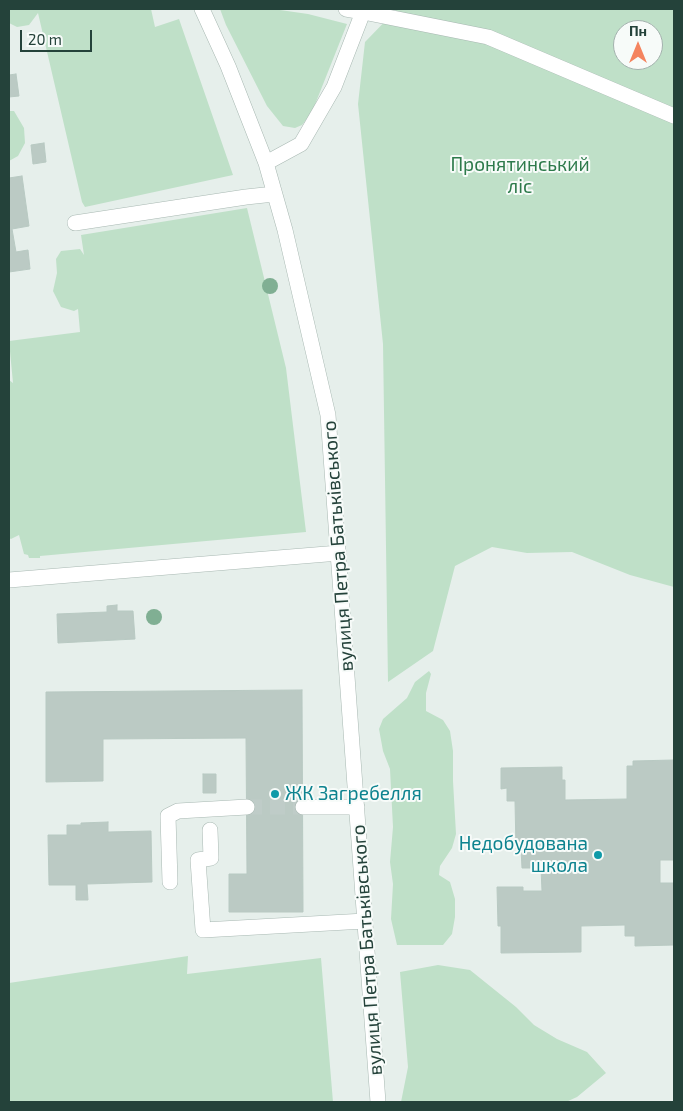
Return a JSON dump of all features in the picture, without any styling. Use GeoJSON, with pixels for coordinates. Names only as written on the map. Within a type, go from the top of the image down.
{"type":"FeatureCollection","features":[{"type":"Feature","properties":{"kind":"street","name":"вулиця Петра Батьківського"},"geometry":{"type":"LineString","coordinates":[[202,9],[228,66],[266,163],[285,230],[328,414],[378,1102]]}},
{"type":"Feature","properties":{"kind":"street"},"geometry":{"type":"LineString","coordinates":[[346,9],[488,37],[674,116]]}},
{"type":"Feature","properties":{"kind":"street"},"geometry":{"type":"LineString","coordinates":[[266,163],[300,144],[334,87],[363,12]]}},
{"type":"Feature","properties":{"kind":"street"},"geometry":{"type":"LineString","coordinates":[[74,223],[274,194]]}},
{"type":"Feature","properties":{"kind":"street"},"geometry":{"type":"LineString","coordinates":[[9,580],[339,553]]}},
{"type":"Feature","properties":{"kind":"street"},"geometry":{"type":"LineString","coordinates":[[170,882],[168,816],[178,811],[247,807]]}},
{"type":"Feature","properties":{"kind":"street"},"geometry":{"type":"LineString","coordinates":[[303,807],[357,807]]}},
{"type":"Feature","properties":{"kind":"street"},"geometry":{"type":"LineString","coordinates":[[210,830],[211,858],[198,860],[202,930],[365,922]]}},
{"type":"Feature","properties":{"kind":"green space"},"geometry":{"type":"Polygon","coordinates":[[[9,9],[151,9],[155,27],[179,19],[233,175],[85,207],[82,202],[38,13],[29,25],[17,27],[9,23],[9,9]]]}},
{"type":"Feature","properties":{"kind":"green space"},"geometry":{"type":"Polygon","coordinates":[[[220,9],[273,9],[308,14],[347,24],[312,112],[302,125],[295,128],[283,126],[267,106],[226,25],[220,9]]]}},
{"type":"Feature","properties":{"kind":"green space","name":"Пронятинський ліс"},"geometry":{"type":"Polygon","coordinates":[[[397,9],[674,9],[674,587],[630,575],[572,552],[527,553],[492,547],[455,566],[433,651],[388,682],[383,344],[358,104],[365,42],[397,9]]]}},
{"type":"Feature","properties":{"kind":"green space"},"geometry":{"type":"Polygon","coordinates":[[[9,111],[14,111],[24,128],[25,143],[18,156],[9,161],[9,111]]]}},
{"type":"Feature","properties":{"kind":"green space"},"geometry":{"type":"Polygon","coordinates":[[[247,208],[286,368],[306,532],[29,558],[28,555],[24,554],[19,535],[11,539],[9,538],[9,380],[13,383],[9,341],[80,332],[78,309],[74,311],[61,307],[53,291],[57,273],[56,259],[61,251],[80,249],[84,255],[81,235],[247,208]]]}},
{"type":"Feature","properties":{"kind":"green space"},"geometry":{"type":"Polygon","coordinates":[[[429,671],[431,674],[426,693],[426,711],[443,720],[450,731],[453,751],[456,834],[452,848],[440,866],[439,875],[450,882],[455,899],[455,917],[452,934],[443,945],[397,945],[391,919],[393,884],[390,862],[393,827],[390,769],[383,751],[379,729],[383,719],[407,698],[415,682],[429,671]]]}},
{"type":"Feature","properties":{"kind":"green space"},"geometry":{"type":"Polygon","coordinates":[[[188,956],[187,974],[321,958],[333,1102],[9,1102],[9,983],[188,956]]]}},
{"type":"Feature","properties":{"kind":"green space"},"geometry":{"type":"Polygon","coordinates":[[[438,965],[470,970],[516,1007],[534,1025],[557,1039],[587,1052],[606,1073],[577,1097],[566,1102],[401,1102],[408,1067],[400,972],[438,965]]]}},
{"type":"Feature","properties":{"kind":"building"},"geometry":{"type":"Polygon","coordinates":[[[16,74],[19,96],[9,97],[9,75],[16,74]]]}},
{"type":"Feature","properties":{"kind":"building"},"geometry":{"type":"Polygon","coordinates":[[[44,143],[46,162],[33,164],[31,145],[44,143]]]}},
{"type":"Feature","properties":{"kind":"building"},"geometry":{"type":"Polygon","coordinates":[[[22,176],[29,226],[12,229],[16,252],[28,250],[30,269],[9,272],[9,178],[22,176]]]}},
{"type":"Feature","properties":{"kind":"building"},"geometry":{"type":"Polygon","coordinates":[[[117,605],[117,611],[133,611],[135,639],[58,643],[57,614],[107,612],[107,606],[117,605]]]}},
{"type":"Feature","properties":{"kind":"building","name":"ЖК Загребелля"},"geometry":{"type":"Polygon","coordinates":[[[302,690],[303,912],[229,912],[229,874],[247,874],[246,738],[103,739],[103,781],[46,782],[46,692],[302,690]]]}},
{"type":"Feature","properties":{"kind":"building","name":"Недобудована школа"},"geometry":{"type":"Polygon","coordinates":[[[674,760],[674,860],[660,860],[660,883],[674,883],[674,945],[635,946],[635,936],[625,936],[625,925],[581,926],[581,952],[501,953],[501,926],[498,926],[497,887],[523,887],[523,891],[542,891],[541,868],[522,868],[521,849],[516,849],[515,801],[507,801],[507,788],[501,789],[501,768],[562,767],[562,780],[565,780],[565,800],[627,799],[627,766],[633,766],[633,761],[674,760]]]}},
{"type":"Feature","properties":{"kind":"building"},"geometry":{"type":"Polygon","coordinates":[[[203,774],[216,774],[216,793],[203,793],[203,774]]]}},
{"type":"Feature","properties":{"kind":"building"},"geometry":{"type":"Polygon","coordinates":[[[108,822],[108,832],[151,831],[152,882],[87,884],[88,900],[76,900],[76,885],[49,885],[48,835],[67,835],[67,825],[108,822]]]}},
{"type":"Feature","properties":{"kind":"tunnel"},"geometry":{"type":"LineString","coordinates":[[247,807],[303,807]]}},
{"type":"Feature","properties":{"kind":"place","name":"ЖК Загребелля"},"geometry":{"type":"Point","coordinates":[275,794]}},
{"type":"Feature","properties":{"kind":"place","name":"Недобудована школа"},"geometry":{"type":"Point","coordinates":[598,855]}}]}
